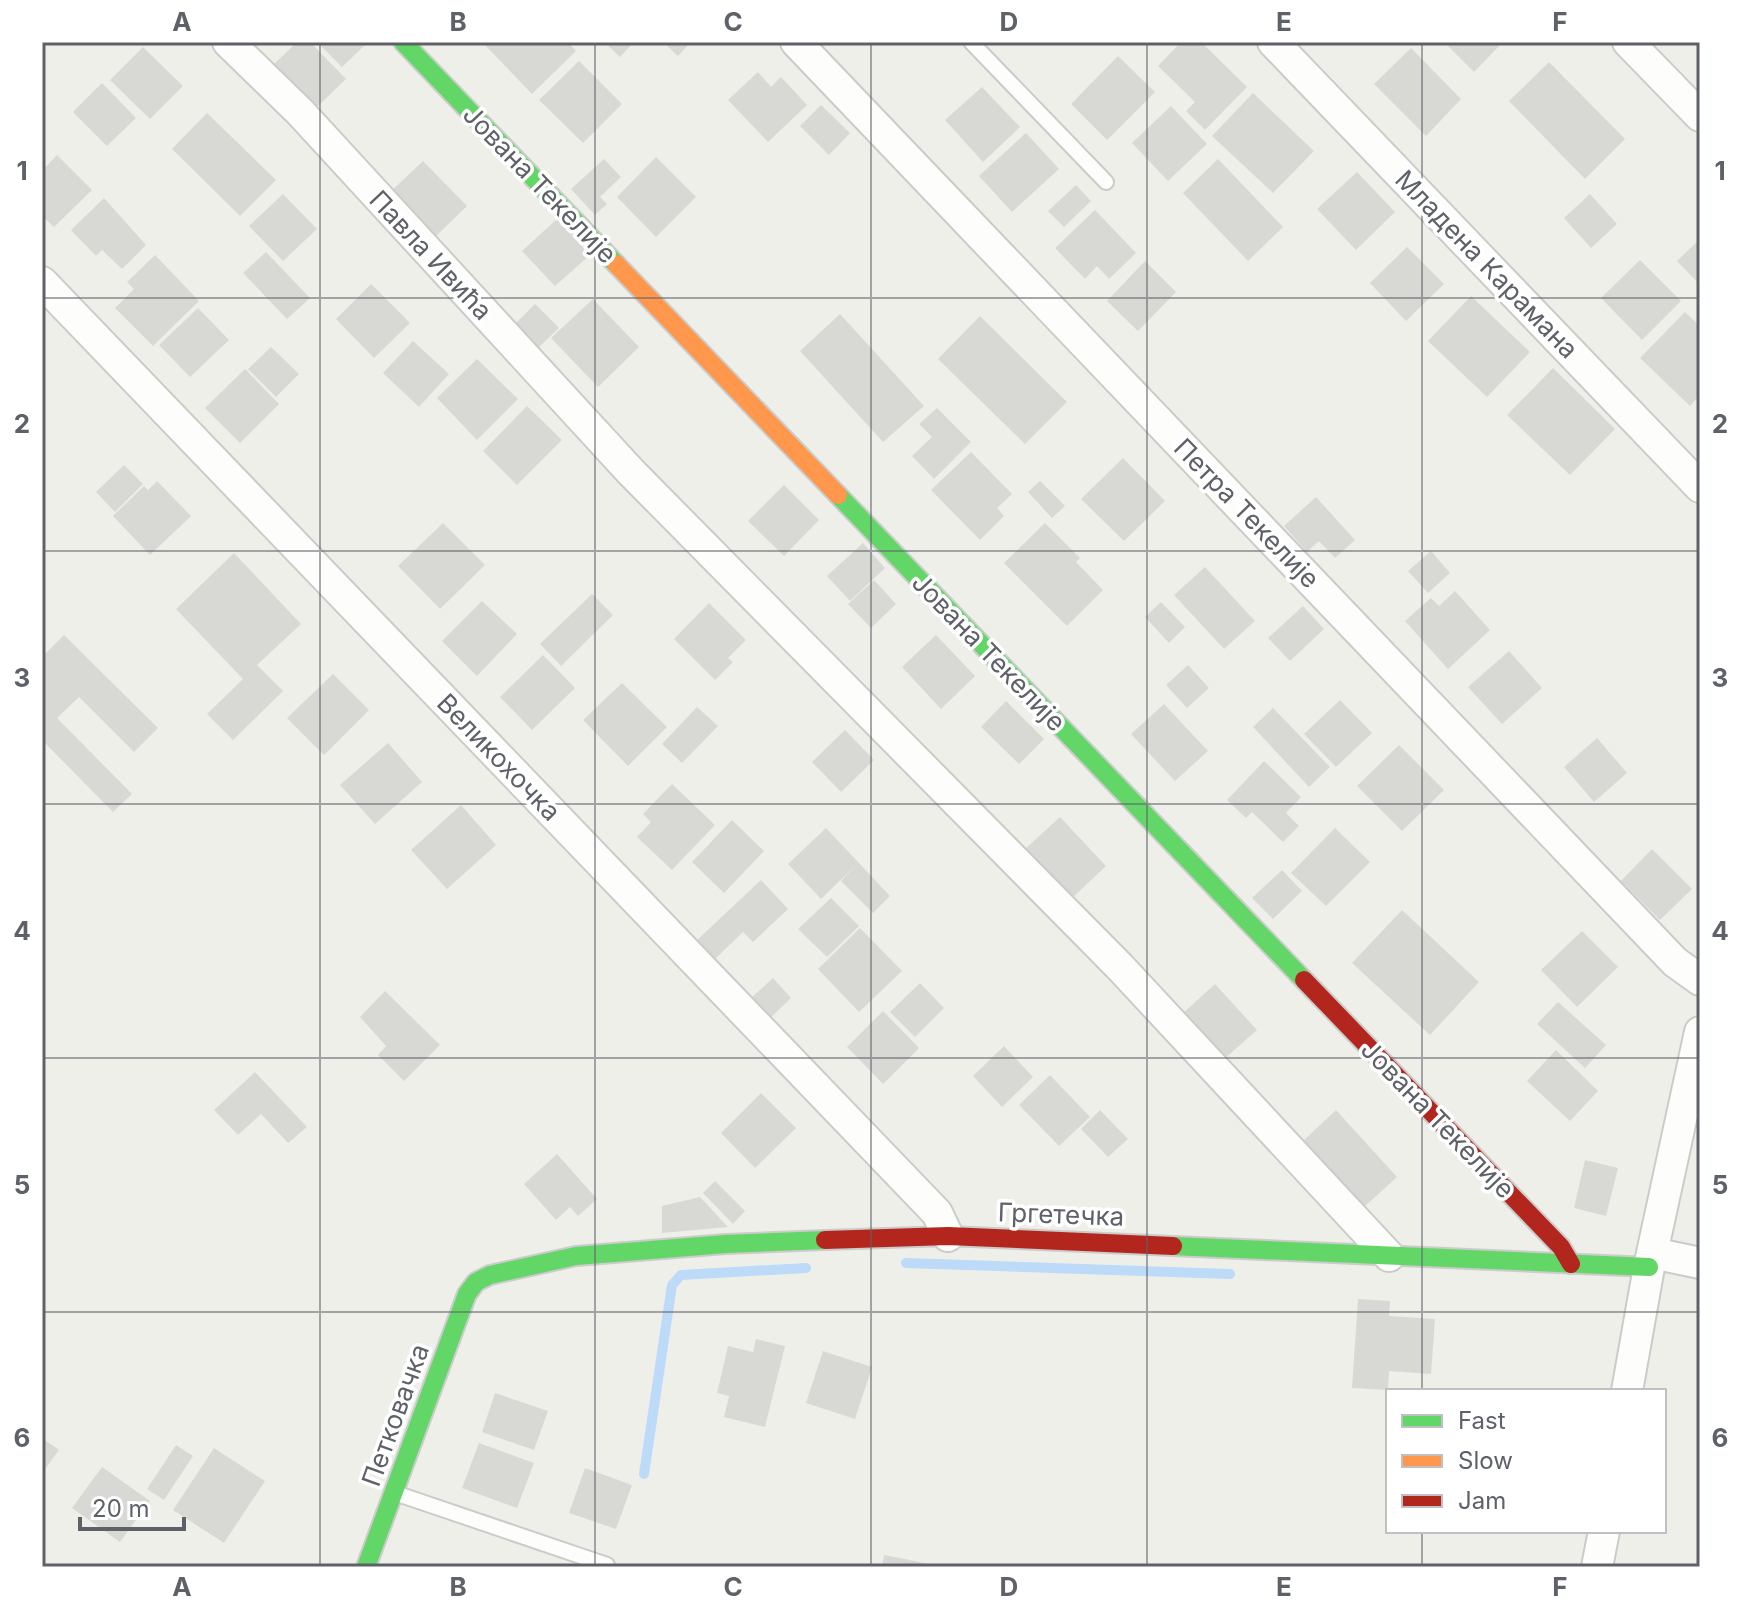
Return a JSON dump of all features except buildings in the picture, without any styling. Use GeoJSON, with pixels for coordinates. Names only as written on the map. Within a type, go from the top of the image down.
{"type":"FeatureCollection","features":[{"type":"Feature","properties":{"kind":"street","name":"Павла Ивића"},"geometry":{"type":"LineString","coordinates":[[228,42],[300,112],[631,472],[1120,967],[1389,1256]]}},
{"type":"Feature","properties":{"kind":"street","name":"Јована Текелије"},"geometry":{"type":"LineString","coordinates":[[403,42],[1561,1247],[1571,1264]]}},
{"type":"Feature","properties":{"kind":"street","name":"Петра Текелије"},"geometry":{"type":"LineString","coordinates":[[796,42],[1675,962],[1700,980]]}},
{"type":"Feature","properties":{"kind":"street","name":"Младена Карамана"},"geometry":{"type":"LineString","coordinates":[[1273,42],[1700,487]]}},
{"type":"Feature","properties":{"kind":"street"},"geometry":{"type":"LineString","coordinates":[[1628,42],[1700,116]]}},
{"type":"Feature","properties":{"kind":"street","name":"Великохочка"},"geometry":{"type":"LineString","coordinates":[[42,282],[937,1213],[948,1236]]}},
{"type":"Feature","properties":{"kind":"street"},"geometry":{"type":"LineString","coordinates":[[1627,1389],[1650,1260],[1700,1032]]}},
{"type":"Feature","properties":{"kind":"street","name":"Гргетечка"},"geometry":{"type":"LineString","coordinates":[[476,1282],[490,1275],[576,1256],[726,1244],[948,1236],[1571,1264],[1650,1260]]}},
{"type":"Feature","properties":{"kind":"street"},"geometry":{"type":"LineString","coordinates":[[1650,1260],[1700,1263]]}},
{"type":"Feature","properties":{"kind":"street","name":"Петковачка"},"geometry":{"type":"LineString","coordinates":[[366,1567],[458,1315],[476,1282]]}},
{"type":"Feature","properties":{"kind":"street"},"geometry":{"type":"LineString","coordinates":[[1597,1567],[1604,1533]]}},
{"type":"Feature","properties":{"kind":"lane"},"geometry":{"type":"LineString","coordinates":[[971,42],[1106,182]]}},
{"type":"Feature","properties":{"kind":"lane"},"geometry":{"type":"LineString","coordinates":[[395,1493],[607,1565]]}},
{"type":"Feature","properties":{"kind":"waterway"},"geometry":{"type":"LineString","coordinates":[[906,1263],[1230,1274]]}},
{"type":"Feature","properties":{"kind":"waterway"},"geometry":{"type":"LineString","coordinates":[[644,1474],[672,1285],[681,1275],[806,1268]]}},
{"type":"Feature","properties":{"kind":"traffic: fast"},"geometry":{"type":"LineString","coordinates":[[403,42],[616,264]]}},
{"type":"Feature","properties":{"kind":"traffic: fast"},"geometry":{"type":"LineString","coordinates":[[838,495],[1304,980]]}},
{"type":"Feature","properties":{"kind":"traffic: fast"},"geometry":{"type":"LineString","coordinates":[[366,1567],[467,1294],[476,1282],[490,1275],[576,1256],[825,1240]]}},
{"type":"Feature","properties":{"kind":"traffic: fast"},"geometry":{"type":"LineString","coordinates":[[1173,1246],[1649,1267]]}},
{"type":"Feature","properties":{"kind":"traffic: slow"},"geometry":{"type":"LineString","coordinates":[[616,264],[838,495]]}},
{"type":"Feature","properties":{"kind":"traffic: jam"},"geometry":{"type":"LineString","coordinates":[[1304,980],[1561,1247],[1571,1264]]}},
{"type":"Feature","properties":{"kind":"traffic: jam"},"geometry":{"type":"LineString","coordinates":[[825,1240],[948,1236],[1173,1246]]}}]}
